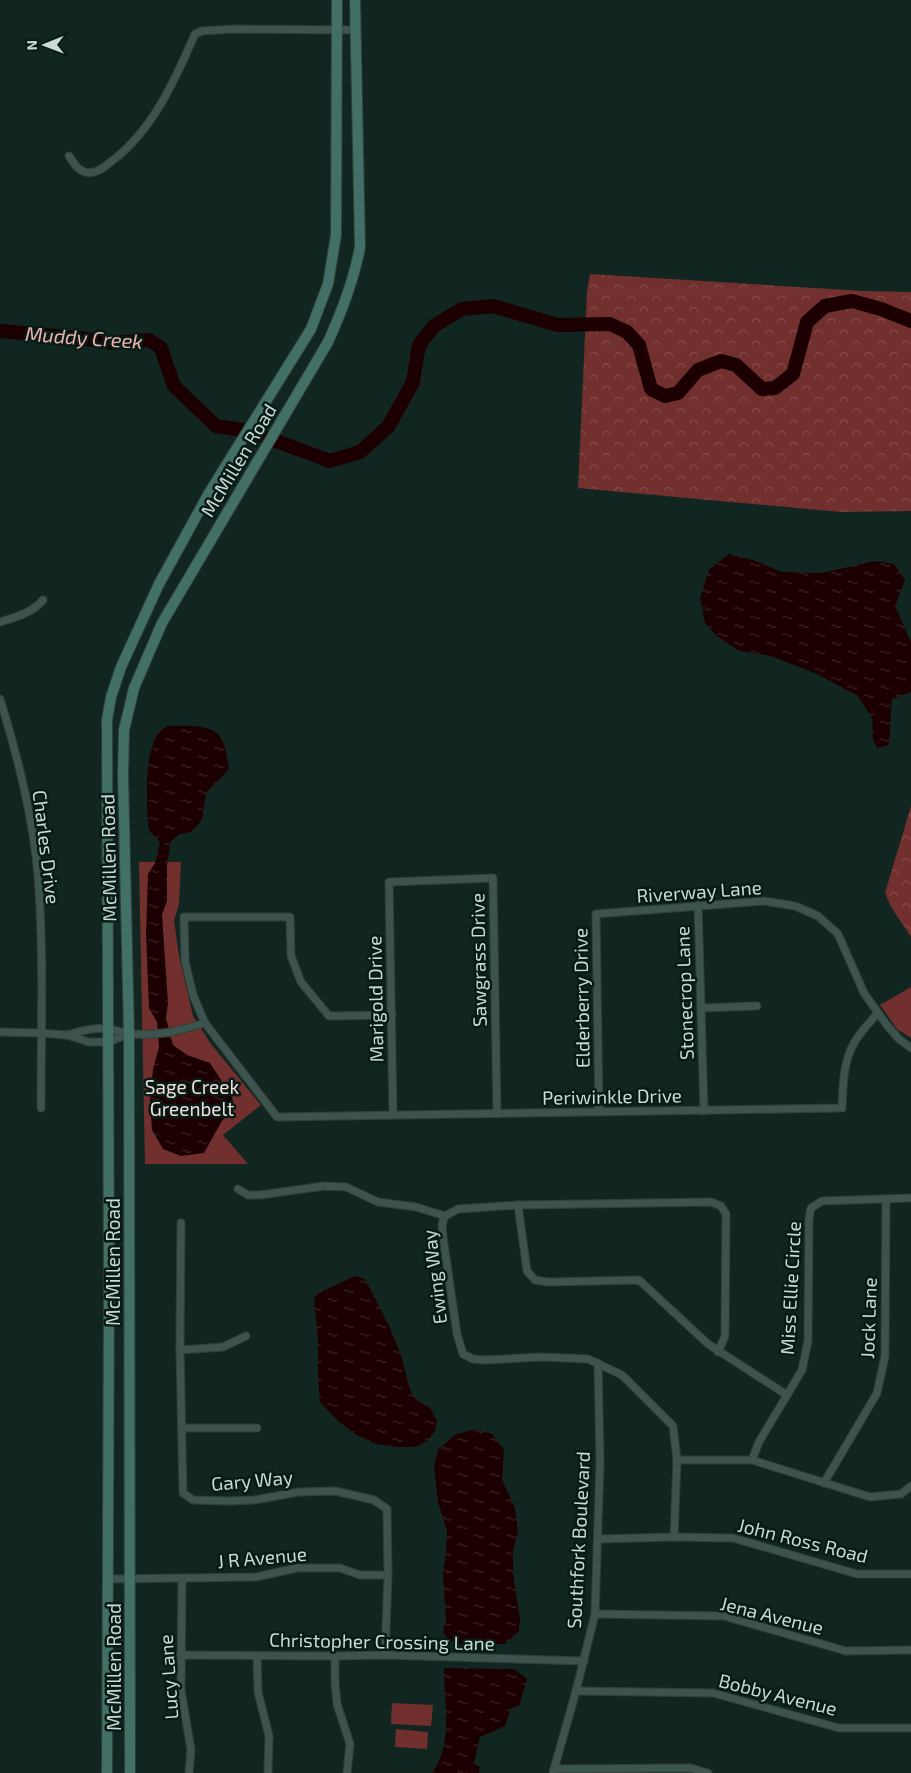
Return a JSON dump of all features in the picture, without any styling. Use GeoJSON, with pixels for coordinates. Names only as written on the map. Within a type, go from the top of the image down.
{"type":"FeatureCollection","features":[{"type":"Feature","properties":{"kind":"main road","name":"McMillen Road"},"geometry":{"type":"LineString","coordinates":[[107,1773],[107,720],[111,697],[130,646],[163,577],[209,493],[311,329],[325,293],[336,236],[337,0]]}},
{"type":"Feature","properties":{"kind":"main road","name":"McMillen Road"},"geometry":{"type":"LineString","coordinates":[[130,1773],[129,1034],[123,775],[124,730],[134,688],[162,623],[328,342],[346,300],[358,262],[360,247],[355,0]]}},
{"type":"Feature","properties":{"kind":"street"},"geometry":{"type":"LineString","coordinates":[[69,156],[78,168],[84,172],[92,173],[104,167],[126,150],[162,103],[195,34],[202,31],[233,29],[356,30]]}},
{"type":"Feature","properties":{"kind":"street"},"geometry":{"type":"LineString","coordinates":[[0,622],[26,614],[37,607],[43,600]]}},
{"type":"Feature","properties":{"kind":"street","name":"Charles Drive"},"geometry":{"type":"LineString","coordinates":[[0,699],[14,744],[29,810],[38,875],[41,1108]]}},
{"type":"Feature","properties":{"kind":"street","name":"Sawgrass Drive"},"geometry":{"type":"LineString","coordinates":[[389,882],[493,878],[498,1114]]}},
{"type":"Feature","properties":{"kind":"street","name":"Marigold Drive"},"geometry":{"type":"LineString","coordinates":[[389,882],[393,1115]]}},
{"type":"Feature","properties":{"kind":"street","name":"Riverway Lane"},"geometry":{"type":"LineString","coordinates":[[596,914],[764,901],[795,906],[818,916],[838,934],[864,993],[899,1039],[911,1048]]}},
{"type":"Feature","properties":{"kind":"street","name":"Stonecrop Lane"},"geometry":{"type":"LineString","coordinates":[[698,905],[704,1111]]}},
{"type":"Feature","properties":{"kind":"street","name":"Elderberry Drive"},"geometry":{"type":"LineString","coordinates":[[596,914],[599,1112]]}},
{"type":"Feature","properties":{"kind":"street"},"geometry":{"type":"LineString","coordinates":[[67,1035],[88,1029],[108,1029],[129,1034],[175,1032],[205,1022],[193,995],[185,961],[184,917],[290,917],[291,956],[301,982],[328,1016],[392,1015]]}},
{"type":"Feature","properties":{"kind":"street"},"geometry":{"type":"LineString","coordinates":[[701,1008],[758,1006]]}},
{"type":"Feature","properties":{"kind":"street","name":"Periwinkle Drive"},"geometry":{"type":"LineString","coordinates":[[205,1022],[277,1117],[842,1108],[844,1075],[849,1054],[859,1035],[878,1013]]}},
{"type":"Feature","properties":{"kind":"street"},"geometry":{"type":"LineString","coordinates":[[0,1032],[41,1032],[67,1035],[89,1042],[108,1042],[129,1034]]}},
{"type":"Feature","properties":{"kind":"street"},"geometry":{"type":"LineString","coordinates":[[238,1188],[248,1194],[260,1195],[324,1186],[346,1187],[378,1202],[416,1207],[445,1216]]}},
{"type":"Feature","properties":{"kind":"street","name":"Miss Ellie Circle"},"geometry":{"type":"LineString","coordinates":[[752,1460],[759,1442],[802,1370],[808,1341],[809,1218],[811,1208],[822,1200],[911,1198]]}},
{"type":"Feature","properties":{"kind":"street","name":"Jock Lane"},"geometry":{"type":"LineString","coordinates":[[824,1483],[877,1392],[885,1356],[886,1199]]}},
{"type":"Feature","properties":{"kind":"street","name":"Ewing Way"},"geometry":{"type":"LineString","coordinates":[[674,1537],[677,1460],[673,1426],[622,1375],[588,1359],[473,1359],[464,1354],[457,1334],[443,1237],[442,1224],[445,1216],[458,1209],[518,1205],[711,1202],[721,1206],[726,1214],[725,1336],[718,1352]]}},
{"type":"Feature","properties":{"kind":"street"},"geometry":{"type":"LineString","coordinates":[[518,1205],[527,1271],[535,1280],[548,1282],[639,1280],[718,1352],[787,1395]]}},
{"type":"Feature","properties":{"kind":"street","name":"Gary Way"},"geometry":{"type":"LineString","coordinates":[[181,1223],[180,1350],[183,1493],[187,1498],[193,1500],[254,1500],[299,1492],[335,1491],[374,1500],[387,1509],[388,1575],[385,1654]]}},
{"type":"Feature","properties":{"kind":"street"},"geometry":{"type":"LineString","coordinates":[[180,1350],[223,1347],[246,1336]]}},
{"type":"Feature","properties":{"kind":"street","name":"Southfork Boulevard"},"geometry":{"type":"LineString","coordinates":[[553,1771],[584,1661],[595,1614],[600,1462],[598,1363]]}},
{"type":"Feature","properties":{"kind":"street"},"geometry":{"type":"LineString","coordinates":[[182,1428],[257,1428]]}},
{"type":"Feature","properties":{"kind":"street"},"geometry":{"type":"LineString","coordinates":[[677,1460],[752,1460],[870,1497],[901,1494],[911,1486]]}},
{"type":"Feature","properties":{"kind":"street","name":"John Ross Road"},"geometry":{"type":"LineString","coordinates":[[598,1539],[733,1538],[857,1574],[911,1574]]}},
{"type":"Feature","properties":{"kind":"street","name":"J R Avenue"},"geometry":{"type":"LineString","coordinates":[[108,1579],[256,1577],[297,1568],[340,1568],[360,1575],[388,1575]]}},
{"type":"Feature","properties":{"kind":"street","name":"Lucy Lane"},"geometry":{"type":"LineString","coordinates":[[182,1578],[181,1690],[191,1750],[189,1773]]}},
{"type":"Feature","properties":{"kind":"street","name":"Jena Avenue"},"geometry":{"type":"LineString","coordinates":[[595,1614],[724,1616],[846,1651],[911,1650]]}},
{"type":"Feature","properties":{"kind":"street","name":"Christopher Crossing Lane"},"geometry":{"type":"LineString","coordinates":[[180,1655],[334,1656],[385,1654],[584,1661]]}},
{"type":"Feature","properties":{"kind":"street"},"geometry":{"type":"LineString","coordinates":[[257,1656],[258,1692],[269,1736],[268,1773]]}},
{"type":"Feature","properties":{"kind":"street"},"geometry":{"type":"LineString","coordinates":[[334,1656],[334,1682],[337,1704],[350,1744],[348,1773]]}},
{"type":"Feature","properties":{"kind":"street","name":"Bobby Avenue"},"geometry":{"type":"LineString","coordinates":[[576,1690],[713,1693],[839,1728],[911,1728]]}},
{"type":"Feature","properties":{"kind":"street"},"geometry":{"type":"LineString","coordinates":[[553,1771],[691,1768],[708,1773]]}},
{"type":"Feature","properties":{"kind":"green space"},"geometry":{"type":"Polygon","coordinates":[[[590,274],[863,291],[911,292],[911,511],[841,512],[578,488],[587,292],[590,274]]]}},
{"type":"Feature","properties":{"kind":"green space"},"geometry":{"type":"Polygon","coordinates":[[[911,806],[911,937],[891,907],[885,893],[911,806]]]}},
{"type":"Feature","properties":{"kind":"green space","name":"Sage Creek Greenbelt"},"geometry":{"type":"Polygon","coordinates":[[[139,862],[181,862],[179,904],[174,920],[179,956],[193,1016],[211,1044],[261,1105],[223,1135],[248,1164],[145,1164],[139,862]]]}},
{"type":"Feature","properties":{"kind":"green space"},"geometry":{"type":"Polygon","coordinates":[[[911,987],[911,1038],[897,1029],[880,1005],[911,987]]]}},
{"type":"Feature","properties":{"kind":"green space"},"geometry":{"type":"Polygon","coordinates":[[[392,1703],[433,1705],[431,1726],[391,1724],[392,1703]]]}},
{"type":"Feature","properties":{"kind":"green space"},"geometry":{"type":"Polygon","coordinates":[[[396,1729],[428,1732],[427,1749],[395,1747],[396,1729]]]}},
{"type":"Feature","properties":{"kind":"water"},"geometry":{"type":"Polygon","coordinates":[[[729,554],[753,560],[782,572],[822,573],[874,561],[894,564],[905,580],[895,606],[911,642],[911,692],[892,699],[889,745],[877,748],[873,739],[872,718],[858,696],[817,674],[771,656],[739,651],[717,636],[705,623],[700,598],[709,570],[729,554]]]}},
{"type":"Feature","properties":{"kind":"water"},"geometry":{"type":"Polygon","coordinates":[[[167,726],[194,726],[214,731],[223,742],[229,769],[206,793],[202,820],[191,832],[180,834],[171,841],[167,865],[167,901],[162,915],[168,1003],[166,1018],[173,1045],[187,1055],[210,1063],[232,1097],[234,1106],[222,1121],[204,1153],[181,1156],[163,1149],[152,1130],[150,1100],[153,1069],[159,1047],[157,1022],[149,1008],[146,934],[148,874],[155,863],[160,842],[149,830],[147,779],[152,746],[157,736],[167,726]]]}},
{"type":"Feature","properties":{"kind":"water"},"geometry":{"type":"Polygon","coordinates":[[[355,1276],[365,1279],[390,1328],[401,1355],[409,1387],[415,1399],[430,1408],[437,1421],[435,1431],[427,1441],[415,1447],[376,1444],[355,1434],[337,1420],[320,1402],[318,1340],[314,1298],[319,1293],[355,1276]]]}},
{"type":"Feature","properties":{"kind":"water"},"geometry":{"type":"Polygon","coordinates":[[[475,1429],[492,1434],[504,1450],[502,1480],[515,1508],[518,1532],[513,1550],[513,1574],[520,1619],[519,1631],[505,1644],[458,1644],[448,1639],[443,1632],[446,1621],[443,1572],[447,1531],[438,1502],[434,1466],[438,1450],[455,1435],[475,1429]]]}},
{"type":"Feature","properties":{"kind":"water"},"geometry":{"type":"Polygon","coordinates":[[[444,1668],[514,1669],[527,1679],[519,1706],[511,1708],[505,1726],[480,1737],[474,1763],[480,1767],[479,1773],[432,1773],[439,1761],[445,1735],[444,1668]]]}},
{"type":"Feature","properties":{"kind":"waterway","name":"Muddy Creek"},"geometry":{"type":"LineString","coordinates":[[252,432],[330,461],[360,452],[388,427],[413,382],[419,345],[434,326],[462,309],[493,306],[558,325],[610,324],[627,332],[639,345],[651,389],[665,396],[678,393],[698,370],[721,361],[736,365],[762,389],[775,388],[793,374],[807,322],[825,306],[852,301],[881,309],[911,321]]}},
{"type":"Feature","properties":{"kind":"waterway","name":"Muddy Creek"},"geometry":{"type":"LineString","coordinates":[[0,331],[113,343],[149,340],[161,348],[174,386],[216,426],[243,430]]}}]}
